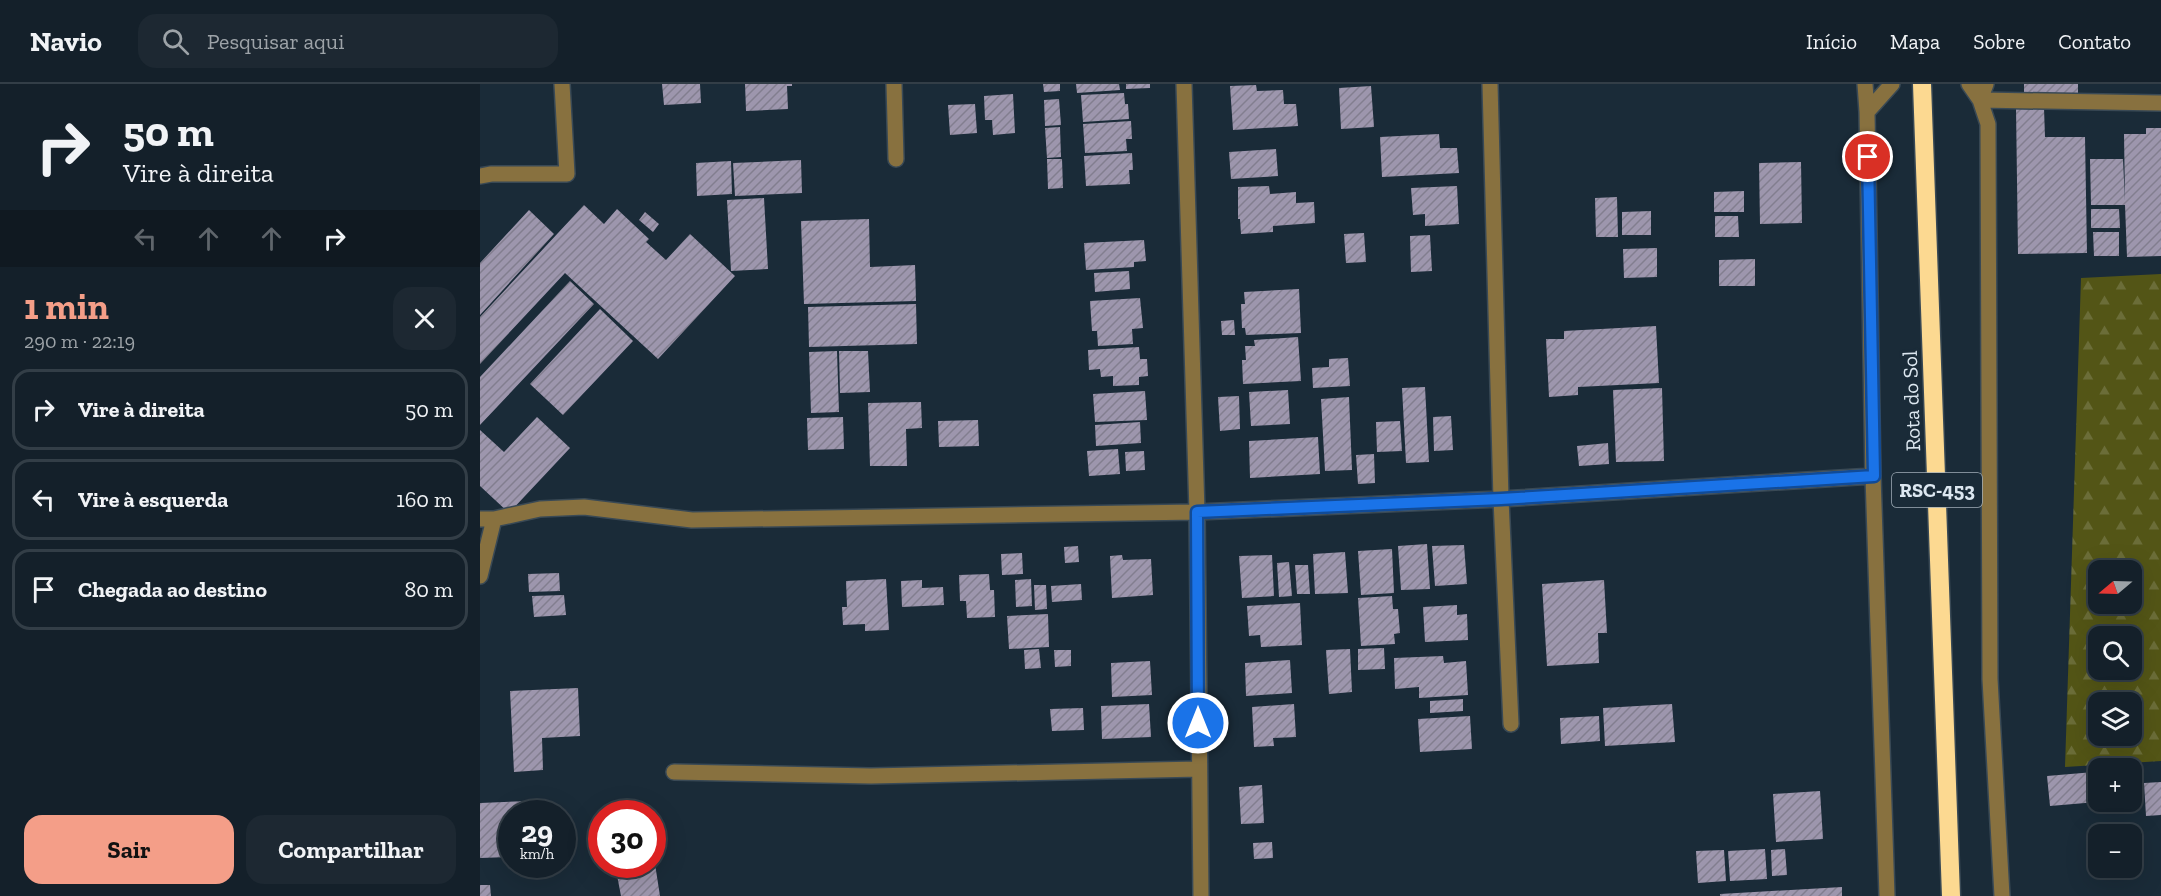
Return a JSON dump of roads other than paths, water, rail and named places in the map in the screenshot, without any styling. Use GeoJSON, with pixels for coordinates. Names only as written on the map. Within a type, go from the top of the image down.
{"type":"FeatureCollection","features":[{"type":"Feature","properties":{"kind":"highway","name":"Rota do Sol"},"geometry":{"type":"LineString","coordinates":[[1922,84],[1951,896]]}},
{"type":"Feature","properties":{"kind":"street"},"geometry":{"type":"LineString","coordinates":[[480,176],[567,174],[562,84]]}},
{"type":"Feature","properties":{"kind":"street"},"geometry":{"type":"LineString","coordinates":[[894,84],[896,159]]}},
{"type":"Feature","properties":{"kind":"street"},"geometry":{"type":"LineString","coordinates":[[1184,84],[1197,512],[1201,896]]}},
{"type":"Feature","properties":{"kind":"street"},"geometry":{"type":"LineString","coordinates":[[1490,84],[1501,499],[1511,724]]}},
{"type":"Feature","properties":{"kind":"street"},"geometry":{"type":"LineString","coordinates":[[1865,84],[1887,896]]}},
{"type":"Feature","properties":{"kind":"street"},"geometry":{"type":"LineString","coordinates":[[1867,112],[1892,84]]}},
{"type":"Feature","properties":{"kind":"street"},"geometry":{"type":"LineString","coordinates":[[1969,84],[1980,100],[1988,124],[1990,679],[2002,896]]}},
{"type":"Feature","properties":{"kind":"street"},"geometry":{"type":"LineString","coordinates":[[1980,100],[1986,84]]}},
{"type":"Feature","properties":{"kind":"street"},"geometry":{"type":"LineString","coordinates":[[1980,100],[2161,103]]}},
{"type":"Feature","properties":{"kind":"street"},"geometry":{"type":"LineString","coordinates":[[480,576],[487,519],[540,509],[584,507],[692,520],[1197,512],[1501,499],[1874,476]]}},
{"type":"Feature","properties":{"kind":"street"},"geometry":{"type":"LineString","coordinates":[[674,772],[871,776],[1198,770]]}}]}
